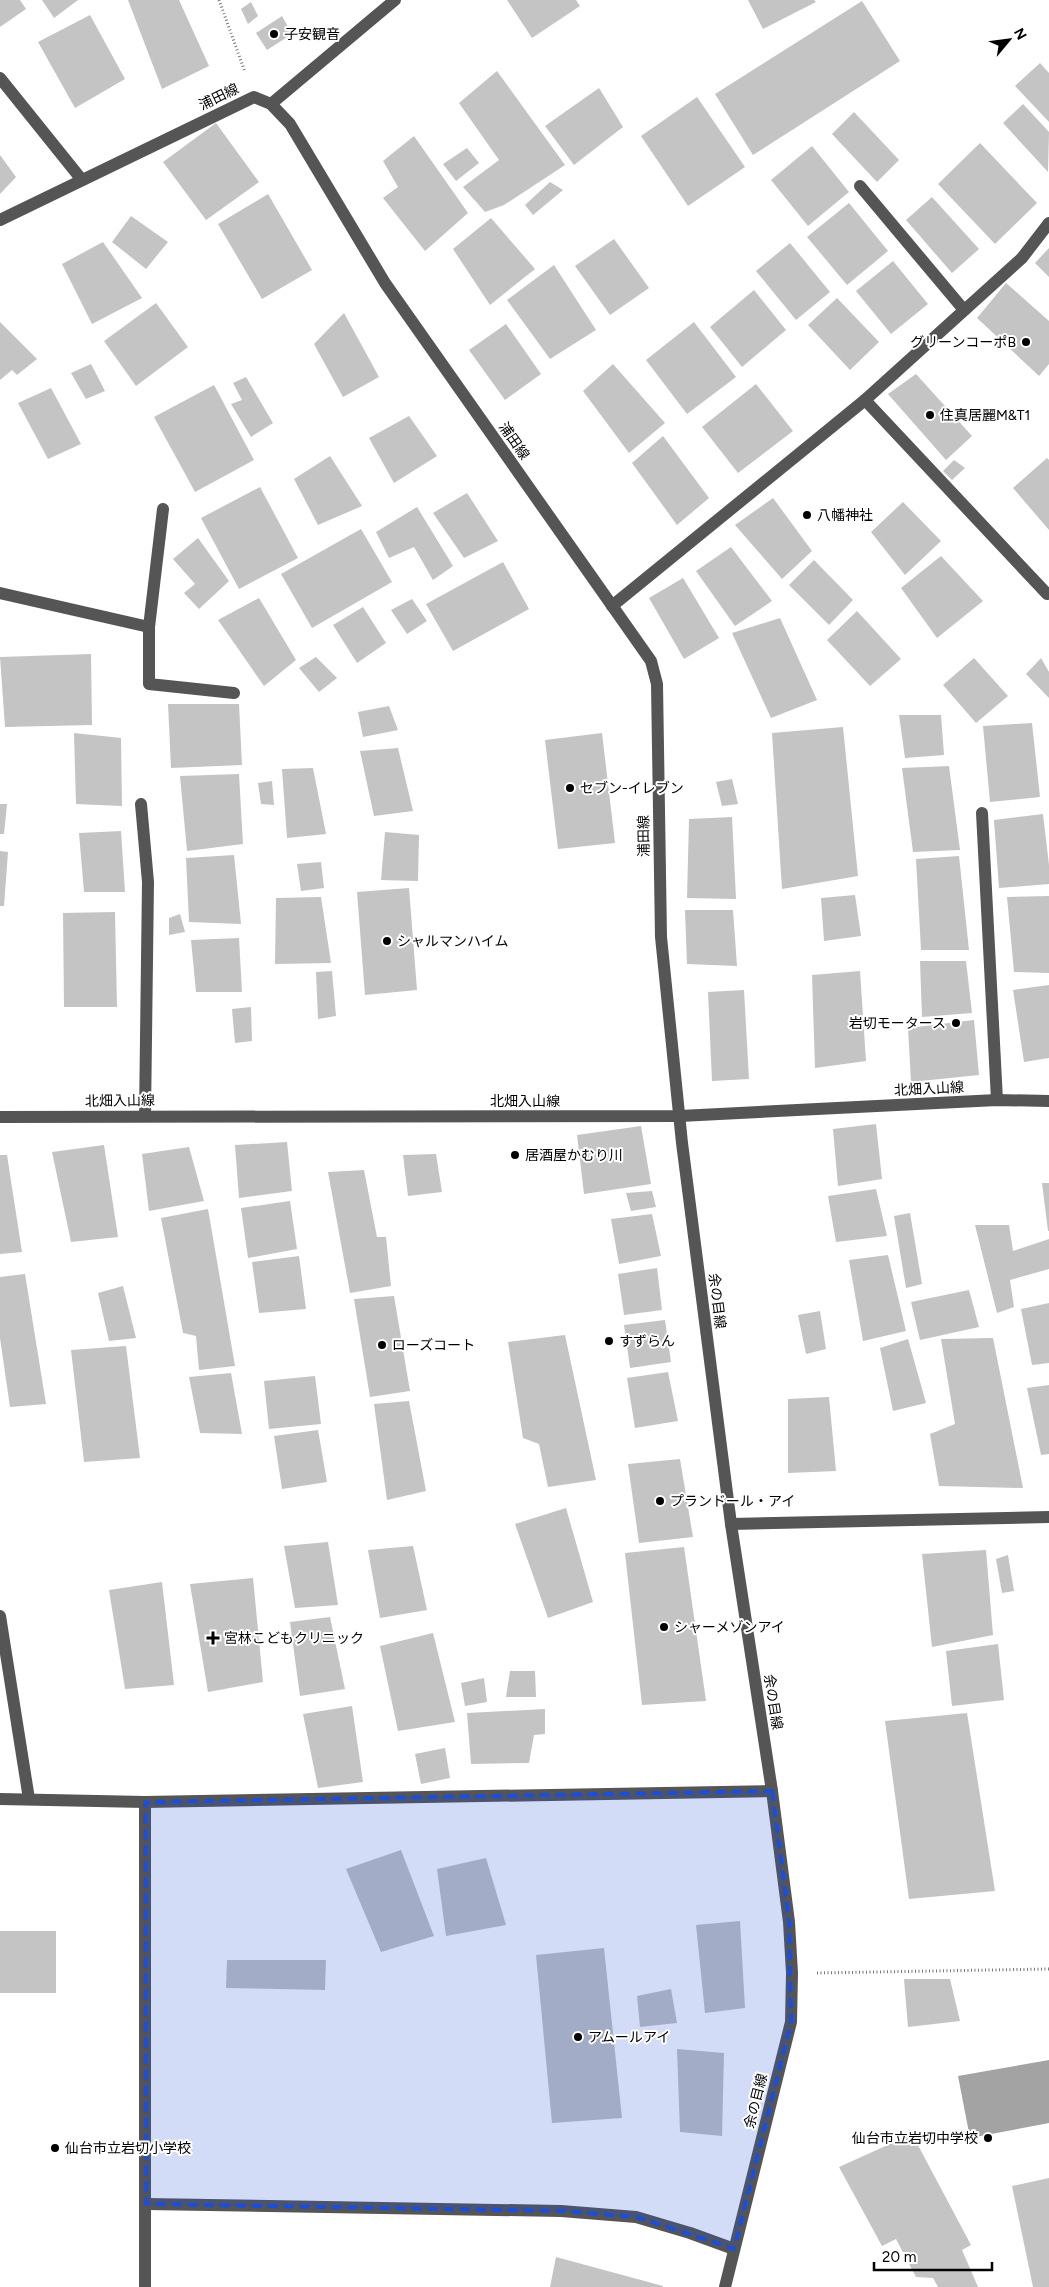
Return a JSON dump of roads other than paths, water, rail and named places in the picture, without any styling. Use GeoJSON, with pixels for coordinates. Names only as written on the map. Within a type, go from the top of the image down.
{"type":"FeatureCollection","features":[{"type":"Feature","properties":{"kind":"street"},"geometry":{"type":"LineString","coordinates":[[271,104],[395,0]]}},
{"type":"Feature","properties":{"kind":"street"},"geometry":{"type":"LineString","coordinates":[[0,78],[82,180]]}},
{"type":"Feature","properties":{"kind":"street","name":"浦田線"},"geometry":{"type":"LineString","coordinates":[[0,220],[254,97],[271,104],[290,124],[385,283],[651,661],[657,684],[661,937],[680,1116]]}},
{"type":"Feature","properties":{"kind":"street"},"geometry":{"type":"LineString","coordinates":[[860,186],[964,310]]}},
{"type":"Feature","properties":{"kind":"street"},"geometry":{"type":"LineString","coordinates":[[612,606],[865,400],[1022,258],[1049,223]]}},
{"type":"Feature","properties":{"kind":"street"},"geometry":{"type":"LineString","coordinates":[[865,400],[1047,594]]}},
{"type":"Feature","properties":{"kind":"street"},"geometry":{"type":"LineString","coordinates":[[162,509],[149,628],[149,684],[234,694]]}},
{"type":"Feature","properties":{"kind":"street"},"geometry":{"type":"LineString","coordinates":[[0,594],[149,628]]}},
{"type":"Feature","properties":{"kind":"street"},"geometry":{"type":"LineString","coordinates":[[141,804],[148,882],[145,1116]]}},
{"type":"Feature","properties":{"kind":"street"},"geometry":{"type":"LineString","coordinates":[[982,813],[997,1100]]}},
{"type":"Feature","properties":{"kind":"street","name":"北畑入山線"},"geometry":{"type":"LineString","coordinates":[[0,1117],[680,1116],[997,1100],[1049,1101]]}},
{"type":"Feature","properties":{"kind":"street","name":"余の目線"},"geometry":{"type":"LineString","coordinates":[[680,1116],[731,1524],[772,1791],[789,1922],[792,1973],[791,2022],[725,2287]]}},
{"type":"Feature","properties":{"kind":"street"},"geometry":{"type":"LineString","coordinates":[[731,1524],[1049,1517]]}},
{"type":"Feature","properties":{"kind":"street"},"geometry":{"type":"LineString","coordinates":[[0,1616],[30,1799]]}},
{"type":"Feature","properties":{"kind":"street"},"geometry":{"type":"LineString","coordinates":[[0,1799],[145,1802],[772,1791]]}},
{"type":"Feature","properties":{"kind":"street"},"geometry":{"type":"LineString","coordinates":[[145,1802],[145,2287]]}},
{"type":"Feature","properties":{"kind":"street"},"geometry":{"type":"LineString","coordinates":[[146,2204],[551,2211],[617,2215],[636,2217],[690,2232],[734,2250]]}},
{"type":"Feature","properties":{"kind":"place","name":"子安観音"},"geometry":{"type":"Point","coordinates":[274,34]}},
{"type":"Feature","properties":{"kind":"place","name":"グリーンコーポB"},"geometry":{"type":"Point","coordinates":[1026,342]}},
{"type":"Feature","properties":{"kind":"place","name":"住真居麗M&T1"},"geometry":{"type":"Point","coordinates":[930,415]}},
{"type":"Feature","properties":{"kind":"place","name":"八幡神社"},"geometry":{"type":"Point","coordinates":[807,515]}},
{"type":"Feature","properties":{"kind":"place","name":"セブン-イレブン"},"geometry":{"type":"Point","coordinates":[570,788]}},
{"type":"Feature","properties":{"kind":"place","name":"シャルマンハイム"},"geometry":{"type":"Point","coordinates":[387,941]}},
{"type":"Feature","properties":{"kind":"place","name":"岩切モータース"},"geometry":{"type":"Point","coordinates":[956,1023]}},
{"type":"Feature","properties":{"kind":"place","name":"居酒屋かむり川"},"geometry":{"type":"Point","coordinates":[515,1155]}},
{"type":"Feature","properties":{"kind":"place","name":"すずらん"},"geometry":{"type":"Point","coordinates":[609,1341]}},
{"type":"Feature","properties":{"kind":"place","name":"ローズコート"},"geometry":{"type":"Point","coordinates":[382,1345]}},
{"type":"Feature","properties":{"kind":"place","name":"プランドール・アイ"},"geometry":{"type":"Point","coordinates":[660,1501]}},
{"type":"Feature","properties":{"kind":"place","name":"シャーメゾンアイ"},"geometry":{"type":"Point","coordinates":[664,1627]}},
{"type":"Feature","properties":{"kind":"place","name":"宮林こどもクリニック"},"geometry":{"type":"Point","coordinates":[213,1638]}},
{"type":"Feature","properties":{"kind":"place","name":"アムールアイ"},"geometry":{"type":"Point","coordinates":[578,2037]}},
{"type":"Feature","properties":{"kind":"place","name":"仙台市立岩切中学校"},"geometry":{"type":"Point","coordinates":[988,2138]}},
{"type":"Feature","properties":{"kind":"place","name":"仙台市立岩切小学校"},"geometry":{"type":"Point","coordinates":[55,2148]}}]}
